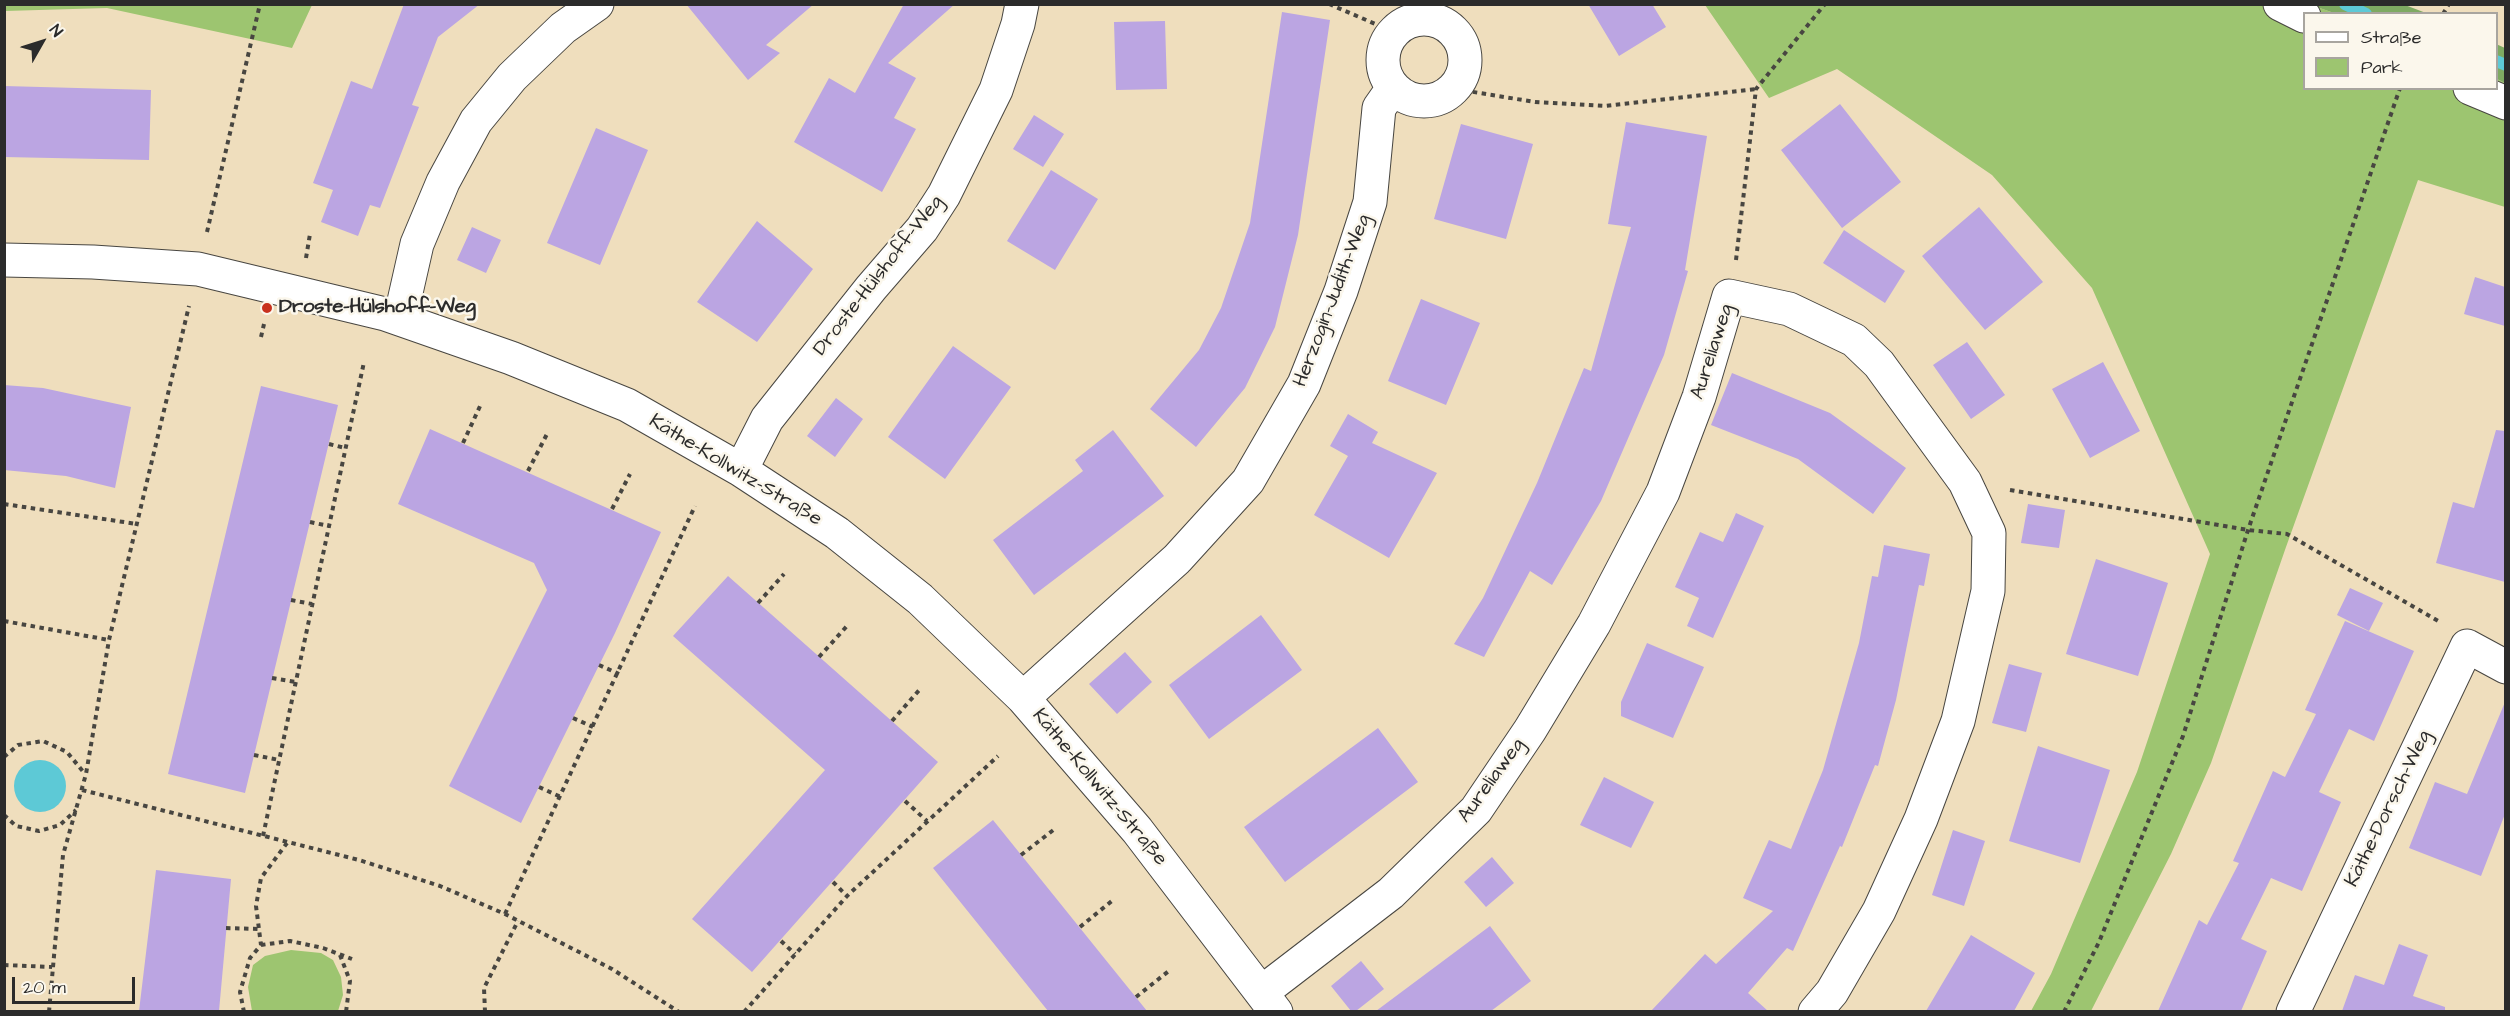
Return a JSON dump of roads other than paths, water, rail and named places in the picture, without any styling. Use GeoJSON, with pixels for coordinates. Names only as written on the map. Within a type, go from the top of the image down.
{"type":"FeatureCollection","features":[{"type":"Feature","properties":{"kind":"street"},"geometry":{"type":"LineString","coordinates":[[400,319],[417,244],[443,182],[476,121],[512,77],[563,28],[597,4]]}},
{"type":"Feature","properties":{"kind":"street","name":"Droste-Hülshoff-Weg"},"geometry":{"type":"LineString","coordinates":[[741,470],[767,419],[871,288],[922,229],[944,195],[996,90],[1018,24],[1022,4]]}},
{"type":"Feature","properties":{"kind":"street"},"geometry":{"type":"LineString","coordinates":[[2280,4],[2303,16]]}},
{"type":"Feature","properties":{"kind":"street"},"geometry":{"type":"LineString","coordinates":[[1423,18],[1438,21],[1452,30],[1462,43],[1466,59],[1463,75],[1455,89],[1443,98],[1428,102],[1405,97],[1393,88],[1385,75],[1383,60],[1386,45],[1394,32],[1407,22],[1423,18]]}},
{"type":"Feature","properties":{"kind":"street","name":"Herzogin-Judith-Weg"},"geometry":{"type":"LineString","coordinates":[[1023,698],[1177,559],[1248,480],[1305,384],[1341,291],[1370,202],[1378,108],[1393,88]]}},
{"type":"Feature","properties":{"kind":"street"},"geometry":{"type":"LineString","coordinates":[[2475,90],[2505,103]]}},
{"type":"Feature","properties":{"kind":"street","name":"Käthe-Kollwitz-Straße"},"geometry":{"type":"LineString","coordinates":[[4,260],[93,262],[198,269],[400,319],[511,358],[627,405],[741,470],[837,533],[920,599],[1023,698],[1137,830],[1269,1002]]}},
{"type":"Feature","properties":{"kind":"street","name":"Aureliaweg"},"geometry":{"type":"LineString","coordinates":[[1269,1002],[1391,893],[1476,810],[1494,783],[1594,624],[1663,492],[1699,397],[1729,296],[1789,309],[1854,340],[1880,364],[1965,482],[1989,533],[1988,591],[1958,722],[1921,819],[1879,911],[1832,992],[1815,1011]]}},
{"type":"Feature","properties":{"kind":"street","name":"Käthe-Dorsch-Weg"},"geometry":{"type":"LineString","coordinates":[[2293,1011],[2467,646],[2505,667]]}},
{"type":"Feature","properties":{"kind":"water"},"geometry":{"type":"Polygon","coordinates":[[[35,760],[45,760],[59,767],[66,786],[59,805],[45,812],[35,812],[25,808],[18,801],[14,791],[14,781],[18,771],[25,764],[35,760]]]}},
{"type":"Feature","properties":{"kind":"waterway"},"geometry":{"type":"LineString","coordinates":[[2345,4],[2362,12]]}},
{"type":"Feature","properties":{"kind":"waterway"},"geometry":{"type":"LineString","coordinates":[[2498,62],[2506,65]]}},
{"type":"Feature","properties":{"kind":"place","name":"Droste-Hülshoff-Weg"},"geometry":{"type":"Point","coordinates":[267,308]}}]}
